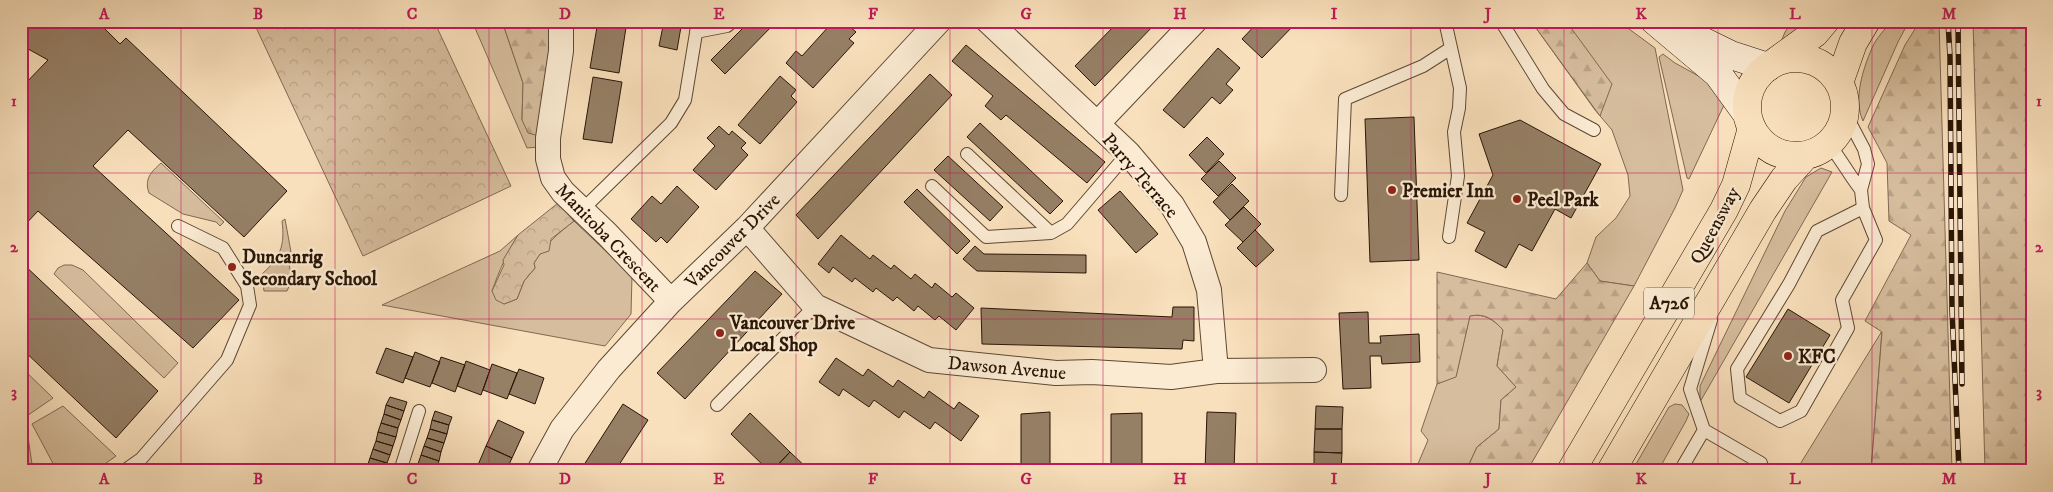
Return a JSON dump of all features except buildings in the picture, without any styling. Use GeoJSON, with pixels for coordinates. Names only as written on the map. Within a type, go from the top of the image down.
{"type":"FeatureCollection","features":[{"type":"Feature","properties":{"kind":"highway","name":"A726"},"geometry":{"type":"LineString","coordinates":[[1750,121],[1748,100],[1758,76],[1770,65],[1815,33],[1825,21]]}},
{"type":"Feature","properties":{"kind":"highway"},"geometry":{"type":"LineString","coordinates":[[1840,82],[1853,43],[1866,21]]}},
{"type":"Feature","properties":{"kind":"highway"},"geometry":{"type":"LineString","coordinates":[[1770,65],[1787,59],[1802,58],[1817,62],[1830,71],[1840,82],[1845,97],[1846,113]]}},
{"type":"Feature","properties":{"kind":"highway","name":"A726"},"geometry":{"type":"LineString","coordinates":[[1814,152],[1838,133],[1846,113]]}},
{"type":"Feature","properties":{"kind":"highway"},"geometry":{"type":"LineString","coordinates":[[1750,121],[1759,139],[1768,148],[1780,154],[1792,156],[1814,152]]}},
{"type":"Feature","properties":{"kind":"highway","name":"Queensway"},"geometry":{"type":"LineString","coordinates":[[1570,471],[1724,210],[1736,185],[1750,121]]}},
{"type":"Feature","properties":{"kind":"highway","name":"Queensway"},"geometry":{"type":"LineString","coordinates":[[1611,471],[1773,195],[1784,179],[1814,152]]}},
{"type":"Feature","properties":{"kind":"main road"},"geometry":{"type":"LineString","coordinates":[[1655,21],[1718,74],[1750,121]]}},
{"type":"Feature","properties":{"kind":"main road"},"geometry":{"type":"LineString","coordinates":[[1662,21],[1731,55],[1770,65]]}},
{"type":"Feature","properties":{"kind":"street","name":"Manitoba Crescent"},"geometry":{"type":"LineString","coordinates":[[561,21],[561,51],[548,138],[548,159],[552,178],[563,192],[671,301]]}},
{"type":"Feature","properties":{"kind":"street","name":"Vancouver Drive"},"geometry":{"type":"LineString","coordinates":[[539,471],[562,429],[609,370],[671,301],[747,228],[939,21]]}},
{"type":"Feature","properties":{"kind":"street","name":"Parry Terrace"},"geometry":{"type":"LineString","coordinates":[[988,21],[1128,153],[1172,205],[1194,242],[1209,290],[1216,371]]}},
{"type":"Feature","properties":{"kind":"street"},"geometry":{"type":"LineString","coordinates":[[1096,124],[1195,21]]}},
{"type":"Feature","properties":{"kind":"street","name":"Dawson Avenue"},"geometry":{"type":"LineString","coordinates":[[747,228],[815,306],[929,360],[1056,373],[1092,372],[1171,376],[1216,371],[1314,370]]}},
{"type":"Feature","properties":{"kind":"lane"},"geometry":{"type":"LineString","coordinates":[[582,210],[671,123],[685,100],[697,26],[727,26],[733,21]]}},
{"type":"Feature","properties":{"kind":"lane"},"geometry":{"type":"LineString","coordinates":[[1445,21],[1460,88],[1459,108],[1454,132],[1458,176],[1449,237]]}},
{"type":"Feature","properties":{"kind":"lane"},"geometry":{"type":"LineString","coordinates":[[1501,21],[1543,89],[1564,114],[1594,130]]}},
{"type":"Feature","properties":{"kind":"lane"},"geometry":{"type":"LineString","coordinates":[[1341,195],[1345,99],[1424,66],[1451,48]]}},
{"type":"Feature","properties":{"kind":"lane"},"geometry":{"type":"LineString","coordinates":[[1846,113],[1864,149],[1868,164],[1861,190],[1863,208],[1876,240],[1842,300],[1848,328],[1801,411],[1780,421],[1740,398],[1737,369],[1789,284],[1817,231],[1863,208]]}},
{"type":"Feature","properties":{"kind":"lane"},"geometry":{"type":"LineString","coordinates":[[1814,152],[1831,147],[1842,161],[1848,174],[1861,190]]}},
{"type":"Feature","properties":{"kind":"lane"},"geometry":{"type":"LineString","coordinates":[[932,186],[986,237],[1051,233],[1067,224],[1128,153]]}},
{"type":"Feature","properties":{"kind":"lane"},"geometry":{"type":"LineString","coordinates":[[967,154],[1051,233]]}},
{"type":"Feature","properties":{"kind":"lane"},"geometry":{"type":"LineString","coordinates":[[124,471],[141,459],[227,360],[250,305],[247,286],[223,248],[178,226]]}},
{"type":"Feature","properties":{"kind":"lane"},"geometry":{"type":"LineString","coordinates":[[1722,279],[1690,389],[1704,430],[1762,463],[1762,471]]}},
{"type":"Feature","properties":{"kind":"lane"},"geometry":{"type":"LineString","coordinates":[[717,405],[815,306]]}},
{"type":"Feature","properties":{"kind":"lane"},"geometry":{"type":"LineString","coordinates":[[400,471],[419,411]]}},
{"type":"Feature","properties":{"kind":"lane"},"geometry":{"type":"LineString","coordinates":[[1680,471],[1704,430]]}},
{"type":"Feature","properties":{"kind":"green space"},"geometry":{"type":"Polygon","coordinates":[[[253,21],[434,21],[511,186],[363,256],[253,21]]]}},
{"type":"Feature","properties":{"kind":"green space"},"geometry":{"type":"Polygon","coordinates":[[[472,21],[502,21],[523,83],[522,120],[539,136],[539,147],[527,148],[472,21]]]}},
{"type":"Feature","properties":{"kind":"green space"},"geometry":{"type":"Polygon","coordinates":[[[502,21],[553,21],[539,136],[528,133],[522,120],[523,83],[502,21]]]}},
{"type":"Feature","properties":{"kind":"green space"},"geometry":{"type":"Polygon","coordinates":[[[1531,21],[1618,21],[1655,48],[1683,190],[1634,286],[1600,281],[1587,263],[1596,237],[1616,218],[1630,196],[1628,175],[1612,130],[1595,110],[1531,21]]]}},
{"type":"Feature","properties":{"kind":"green space"},"geometry":{"type":"Polygon","coordinates":[[[1531,21],[1566,21],[1612,84],[1600,116],[1531,21]]]}},
{"type":"Feature","properties":{"kind":"green space"},"geometry":{"type":"Polygon","coordinates":[[[1793,21],[1811,21],[1781,42],[1785,32],[1793,21]]]}},
{"type":"Feature","properties":{"kind":"green space"},"geometry":{"type":"Polygon","coordinates":[[[1891,21],[1906,21],[1907,25],[1863,121],[1859,103],[1860,84],[1874,44],[1891,21]]]}},
{"type":"Feature","properties":{"kind":"green space"},"geometry":{"type":"Polygon","coordinates":[[[1920,21],[1939,21],[1952,471],[1871,471],[1882,332],[1865,321],[1911,235],[1889,221],[1887,163],[1868,127],[1905,45],[1920,21]]]}},
{"type":"Feature","properties":{"kind":"green space"},"geometry":{"type":"Polygon","coordinates":[[[1973,21],[2032,21],[2032,471],[1985,471],[1973,21]]]}},
{"type":"Feature","properties":{"kind":"green space"},"geometry":{"type":"Polygon","coordinates":[[[1663,54],[1675,63],[1715,85],[1724,105],[1689,179],[1687,178],[1659,57],[1663,54]]]}},
{"type":"Feature","properties":{"kind":"green space"},"geometry":{"type":"Polygon","coordinates":[[[161,163],[224,222],[220,226],[216,222],[183,214],[149,193],[147,184],[149,176],[161,163]]]}},
{"type":"Feature","properties":{"kind":"green space"},"geometry":{"type":"Polygon","coordinates":[[[1821,168],[1832,172],[1700,402],[1700,386],[1785,211],[1806,177],[1821,168]]]}},
{"type":"Feature","properties":{"kind":"green space"},"geometry":{"type":"Polygon","coordinates":[[[558,203],[574,221],[551,239],[549,251],[540,254],[534,263],[535,268],[524,281],[517,299],[504,304],[496,300],[492,291],[504,265],[503,260],[518,235],[558,203]]]}},
{"type":"Feature","properties":{"kind":"green space"},"geometry":{"type":"Polygon","coordinates":[[[285,219],[291,252],[287,253],[292,280],[287,291],[264,291],[262,274],[274,262],[280,250],[283,237],[282,221],[285,219]]]}},
{"type":"Feature","properties":{"kind":"green space"},"geometry":{"type":"Polygon","coordinates":[[[574,221],[632,276],[631,314],[605,346],[382,305],[500,251],[518,235],[492,291],[504,304],[517,299],[524,281],[535,268],[534,263],[538,256],[552,240],[574,221]]]}},
{"type":"Feature","properties":{"kind":"green space"},"geometry":{"type":"Polygon","coordinates":[[[1587,263],[1600,281],[1634,286],[1527,471],[1466,471],[1477,447],[1499,429],[1501,400],[1516,387],[1497,366],[1503,330],[1492,320],[1480,315],[1470,316],[1456,377],[1437,384],[1437,272],[1556,299],[1587,263]]]}},
{"type":"Feature","properties":{"kind":"green space"},"geometry":{"type":"Polygon","coordinates":[[[64,265],[72,265],[83,270],[178,363],[164,378],[54,274],[58,268],[64,265]]]}},
{"type":"Feature","properties":{"kind":"green space"},"geometry":{"type":"Polygon","coordinates":[[[1470,315],[1480,315],[1488,318],[1503,330],[1497,366],[1516,387],[1501,400],[1499,429],[1477,447],[1466,471],[1415,471],[1428,440],[1421,431],[1437,384],[1456,376],[1470,315]]]}},
{"type":"Feature","properties":{"kind":"green space"},"geometry":{"type":"Polygon","coordinates":[[[1882,331],[1871,471],[1800,471],[1799,466],[1882,331]]]}},
{"type":"Feature","properties":{"kind":"green space"},"geometry":{"type":"Polygon","coordinates":[[[21,367],[53,398],[21,420],[21,367]]]}},
{"type":"Feature","properties":{"kind":"green space"},"geometry":{"type":"Polygon","coordinates":[[[1675,404],[1682,405],[1689,414],[1658,471],[1632,471],[1669,407],[1675,404]]]}},
{"type":"Feature","properties":{"kind":"green space"},"geometry":{"type":"Polygon","coordinates":[[[63,406],[116,456],[95,471],[57,471],[32,424],[63,406]]]}},
{"type":"Feature","properties":{"kind":"green space"},"geometry":{"type":"Polygon","coordinates":[[[28,437],[33,471],[21,471],[21,438],[28,437]]]}},
{"type":"Feature","properties":{"kind":"railway"},"geometry":{"type":"LineString","coordinates":[[1948,21],[1950,57],[1952,310],[1959,471]]}},
{"type":"Feature","properties":{"kind":"railway"},"geometry":{"type":"LineString","coordinates":[[1958,21],[1962,384]]}},
{"type":"Feature","properties":{"kind":"place","name":"Premier Inn"},"geometry":{"type":"Point","coordinates":[1392,190]}},
{"type":"Feature","properties":{"kind":"place","name":"Peel Park"},"geometry":{"type":"Point","coordinates":[1517,199]}},
{"type":"Feature","properties":{"kind":"place","name":"Duncanrig Secondary School"},"geometry":{"type":"Point","coordinates":[232,267]}},
{"type":"Feature","properties":{"kind":"place","name":"Vancouver Drive Local Shop"},"geometry":{"type":"Point","coordinates":[720,333]}},
{"type":"Feature","properties":{"kind":"place","name":"KFC"},"geometry":{"type":"Point","coordinates":[1788,356]}}]}
